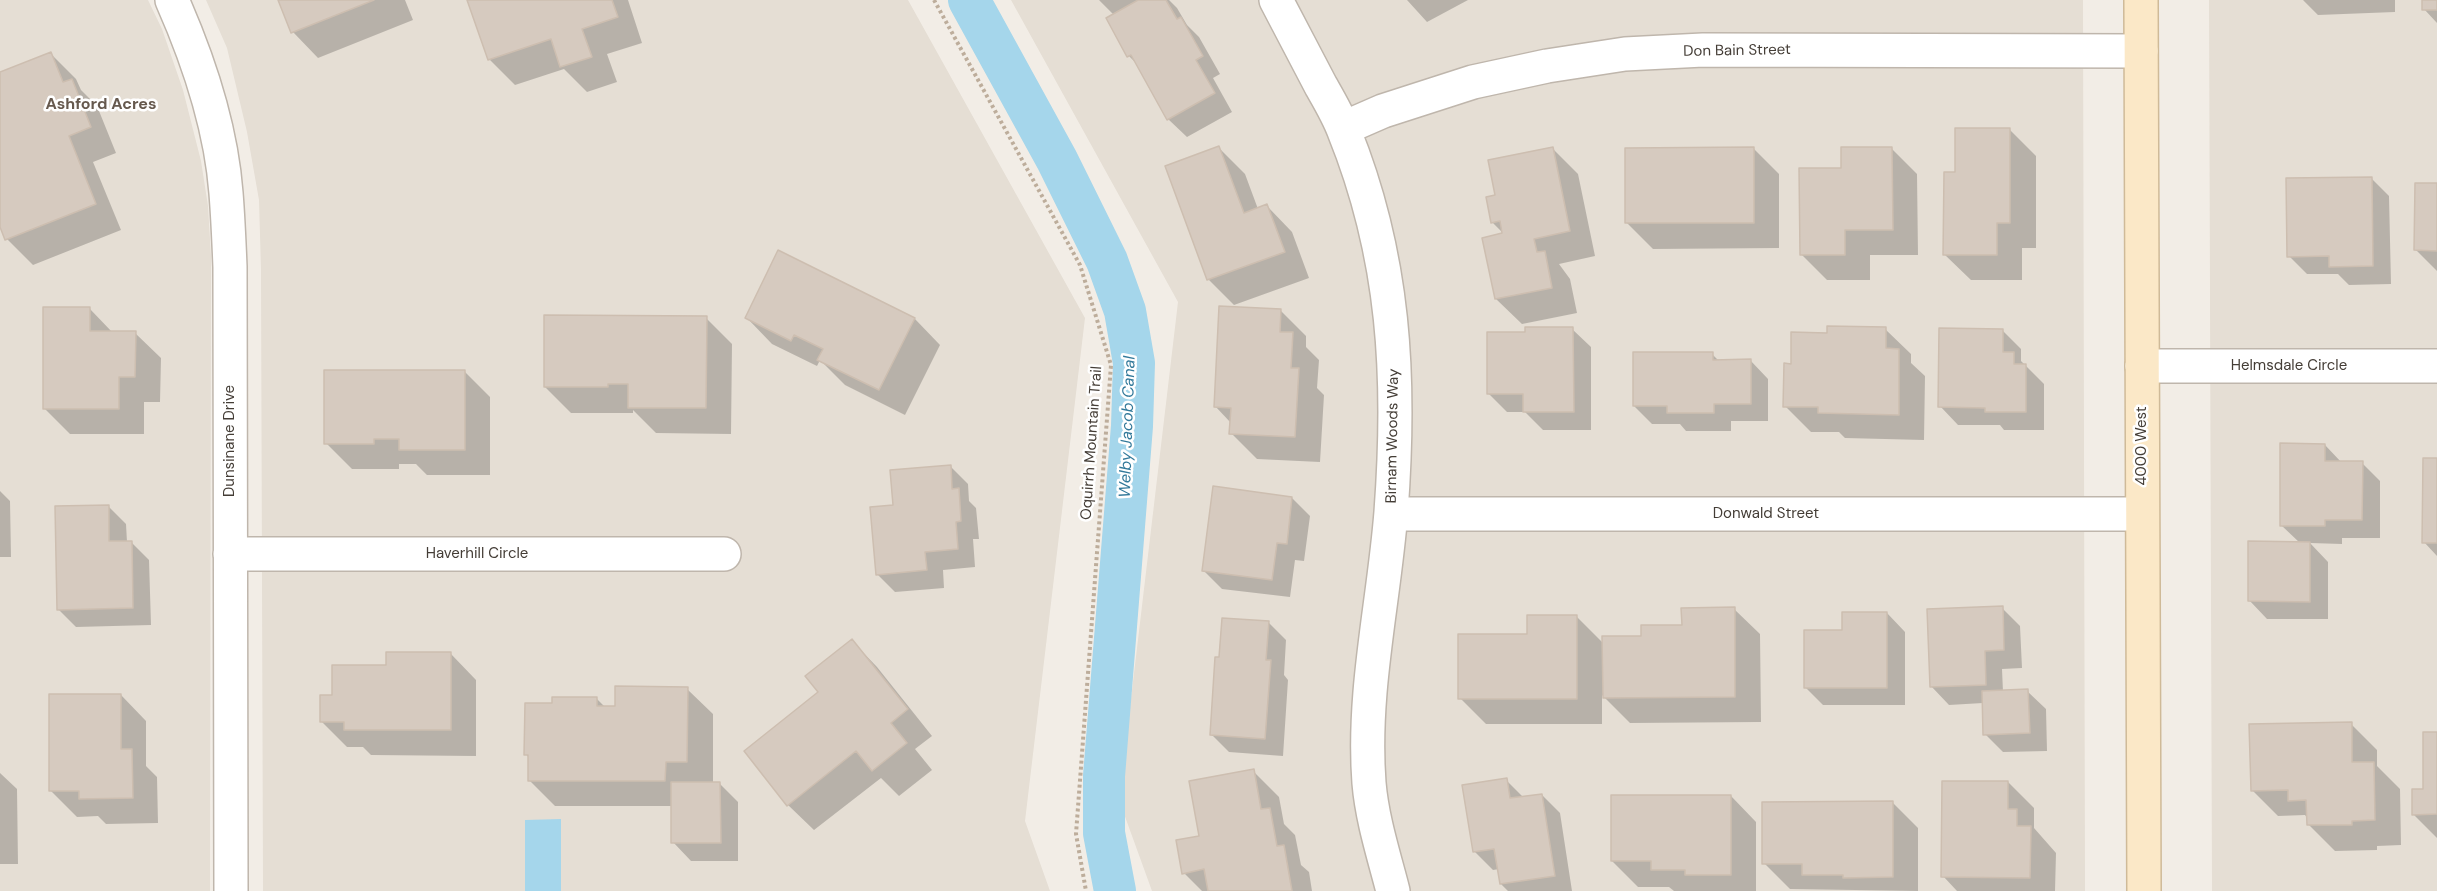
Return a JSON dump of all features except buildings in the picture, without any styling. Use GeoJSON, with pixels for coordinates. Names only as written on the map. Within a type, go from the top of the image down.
{"type":"FeatureCollection","features":[{"type":"Feature","properties":{"kind":"main road","name":"4000 West"},"geometry":{"type":"LineString","coordinates":[[2141,0],[2144,891]]}},
{"type":"Feature","properties":{"kind":"street","name":"Dunsinane Drive"},"geometry":{"type":"LineString","coordinates":[[172,0],[190,42],[213,116],[226,191],[230,279],[231,891]]}},
{"type":"Feature","properties":{"kind":"street","name":"Birnam Woods Way"},"geometry":{"type":"LineString","coordinates":[[1276,0],[1344,128],[1369,198],[1385,267],[1394,343],[1395,428],[1390,513],[1372,655],[1368,720],[1369,784],[1381,847],[1393,891]]}},
{"type":"Feature","properties":{"kind":"street","name":"Don Bain Street"},"geometry":{"type":"LineString","coordinates":[[1344,128],[1383,111],[1473,82],[1547,66],[1625,54],[1703,50],[2141,51]]}},
{"type":"Feature","properties":{"kind":"street","name":"Helmsdale Circle"},"geometry":{"type":"LineString","coordinates":[[2142,366],[2437,366]]}},
{"type":"Feature","properties":{"kind":"street","name":"Donwald Street"},"geometry":{"type":"LineString","coordinates":[[1390,513],[2142,514]]}},
{"type":"Feature","properties":{"kind":"street","name":"Haverhill Circle"},"geometry":{"type":"LineString","coordinates":[[230,554],[724,554]]}},
{"type":"Feature","properties":{"kind":"path","name":"Oquirrh Mountain Trail"},"geometry":{"type":"LineString","coordinates":[[934,0],[1080,265],[1111,365],[1076,834],[1086,891]]}},
{"type":"Feature","properties":{"kind":"shaded area"},"geometry":{"type":"Polygon","coordinates":[[[0,0],[148,0],[162,29],[183,90],[201,161],[208,206],[211,257],[210,891],[0,891],[0,0]]]}},
{"type":"Feature","properties":{"kind":"shaded area"},"geometry":{"type":"Polygon","coordinates":[[[206,0],[908,0],[1085,318],[1025,821],[1050,891],[263,891],[259,200],[247,132],[227,48],[206,0]]]}},
{"type":"Feature","properties":{"kind":"shaded area"},"geometry":{"type":"Polygon","coordinates":[[[1011,0],[2083,0],[2085,891],[1152,891],[1119,800],[1178,302],[1011,0]]]}},
{"type":"Feature","properties":{"kind":"shaded area"},"geometry":{"type":"Polygon","coordinates":[[[2209,0],[2437,0],[2437,891],[2212,891],[2209,0]]]}},
{"type":"Feature","properties":{"kind":"water"},"geometry":{"type":"Polygon","coordinates":[[[561,819],[561,891],[525,891],[525,820],[561,819]]]}},
{"type":"Feature","properties":{"kind":"waterway","name":"Welby Jacob Canal"},"geometry":{"type":"LineString","coordinates":[[969,0],[1057,160],[1107,261],[1125,311],[1134,363],[1132,426],[1104,776],[1104,833],[1115,891]]}},
{"type":"Feature","properties":{"kind":"district","name":"Ashford Acres"},"geometry":{"type":"Point","coordinates":[101,105]}}]}
